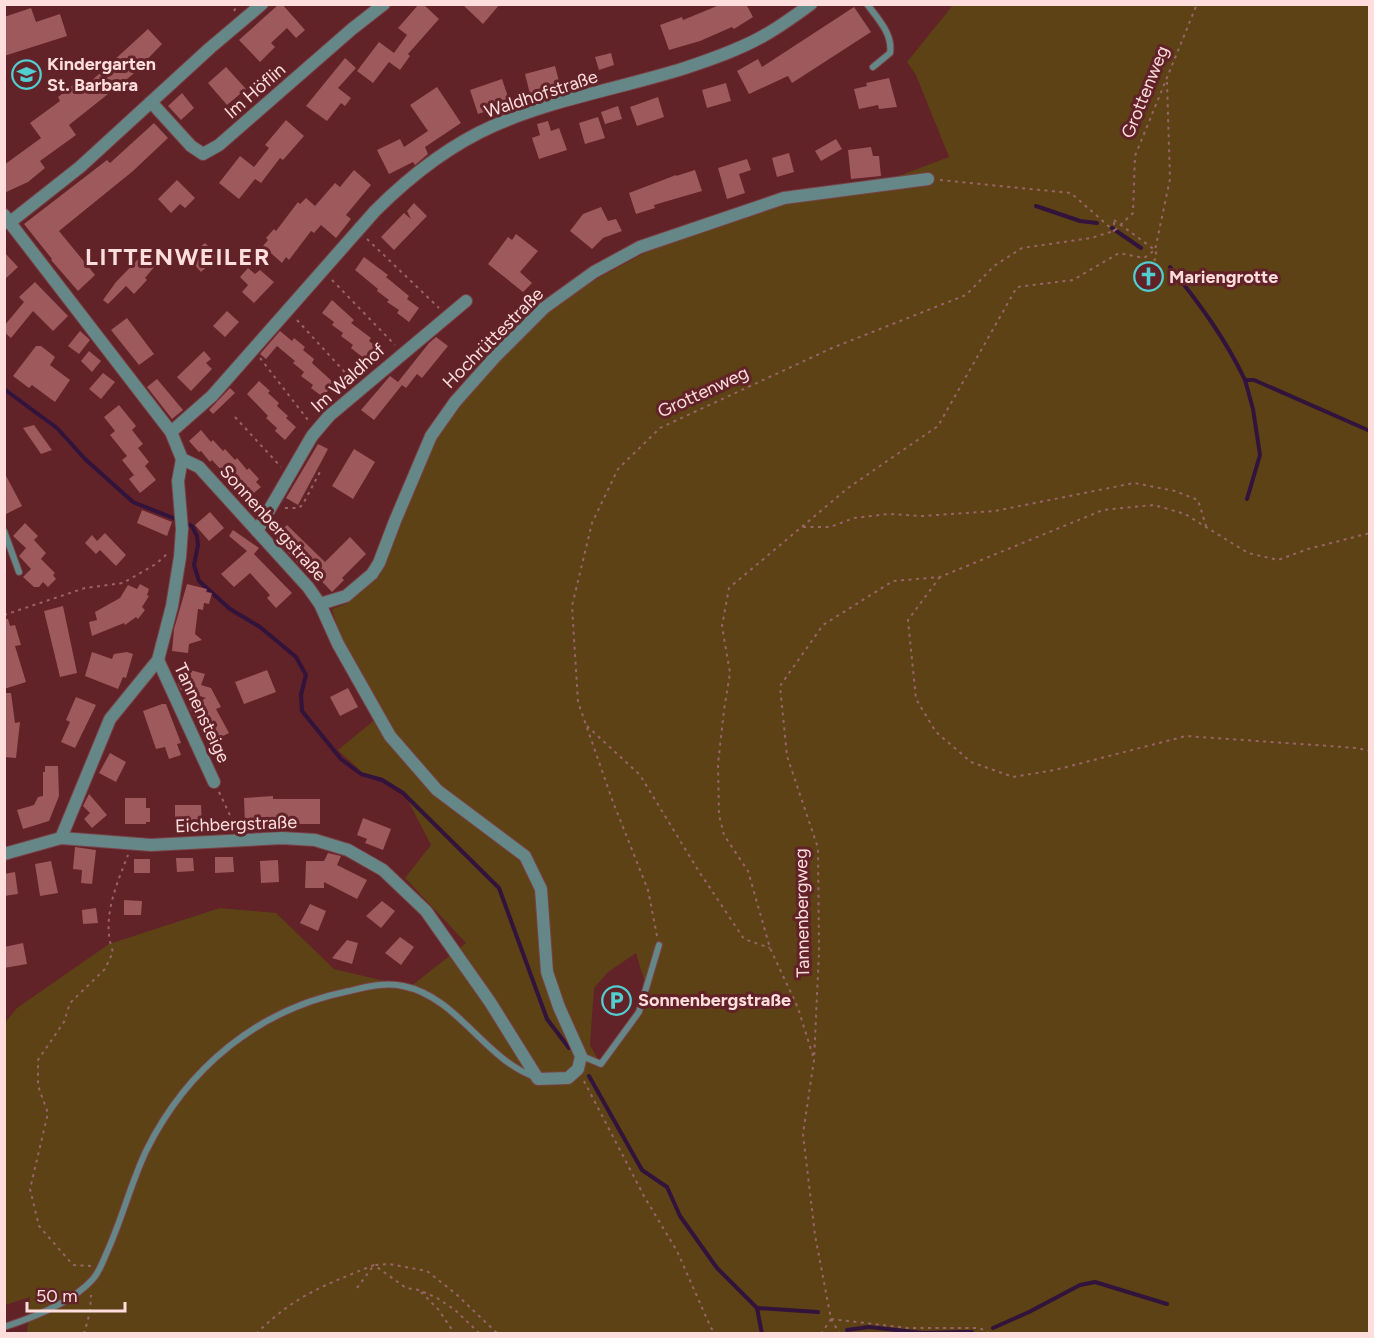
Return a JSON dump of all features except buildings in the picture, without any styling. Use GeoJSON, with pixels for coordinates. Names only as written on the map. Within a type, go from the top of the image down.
{"type":"FeatureCollection","features":[{"type":"Feature","properties":{"kind":"street"},"geometry":{"type":"LineString","coordinates":[[61,838],[111,718],[158,660],[172,606],[181,546],[178,482],[182,459],[171,432],[7,219],[80,167],[210,48],[262,4]]}},
{"type":"Feature","properties":{"kind":"street","name":"Im Höflin"},"geometry":{"type":"LineString","coordinates":[[151,102],[191,146],[203,154],[219,145],[384,4]]}},
{"type":"Feature","properties":{"kind":"street","name":"Waldhofstraße"},"geometry":{"type":"LineString","coordinates":[[171,432],[212,396],[400,185],[431,162],[492,126],[532,112],[686,68],[725,54],[765,35],[811,4]]}},
{"type":"Feature","properties":{"kind":"street","name":"Hochrüttestraße"},"geometry":{"type":"LineString","coordinates":[[320,604],[346,596],[372,574],[379,564],[431,436],[455,402],[495,357],[544,308],[594,272],[640,247],[784,198],[928,178]]}},
{"type":"Feature","properties":{"kind":"street","name":"Im Waldhof"},"geometry":{"type":"LineString","coordinates":[[257,531],[316,431],[329,416],[466,301]]}},
{"type":"Feature","properties":{"kind":"street","name":"Sonnenbergstraße"},"geometry":{"type":"LineString","coordinates":[[182,459],[199,467],[308,587],[320,604],[338,644],[390,736],[437,790],[525,856],[541,889],[547,972],[559,1007],[581,1056]]}},
{"type":"Feature","properties":{"kind":"street","name":"Tannensteige"},"geometry":{"type":"LineString","coordinates":[[158,660],[214,782]]}},
{"type":"Feature","properties":{"kind":"street","name":"Eichbergstraße"},"geometry":{"type":"LineString","coordinates":[[4,854],[61,838],[132,844],[241,842],[282,838],[315,840],[348,850],[382,870],[426,911],[490,1002],[538,1079]]}},
{"type":"Feature","properties":{"kind":"street"},"geometry":{"type":"LineString","coordinates":[[538,1079],[568,1078],[578,1069],[581,1056]]}},
{"type":"Feature","properties":{"kind":"lane"},"geometry":{"type":"LineString","coordinates":[[867,4],[892,44],[890,54],[873,67]]}},
{"type":"Feature","properties":{"kind":"lane"},"geometry":{"type":"LineString","coordinates":[[4,531],[19,572]]}},
{"type":"Feature","properties":{"kind":"lane"},"geometry":{"type":"LineString","coordinates":[[581,1056],[601,1064],[639,1012],[659,945]]}},
{"type":"Feature","properties":{"kind":"lane"},"geometry":{"type":"LineString","coordinates":[[4,1327],[67,1300],[92,1280],[113,1240],[147,1150],[178,1098],[225,1048],[287,1010],[323,996],[373,986],[401,986],[429,994],[521,1072],[538,1079]]}},
{"type":"Feature","properties":{"kind":"path","name":"Grottenweg"},"geometry":{"type":"LineString","coordinates":[[659,945],[648,890],[613,802],[578,702],[572,606],[592,523],[618,469],[660,428],[832,348],[966,295],[994,266],[1022,248],[1091,238],[1114,231],[1133,213],[1135,156],[1197,4]]}},
{"type":"Feature","properties":{"kind":"path"},"geometry":{"type":"LineString","coordinates":[[1150,268],[1157,256],[1155,250],[1170,179],[1167,79]]}},
{"type":"Feature","properties":{"kind":"path"},"geometry":{"type":"LineString","coordinates":[[928,178],[1071,194],[1114,231]]}},
{"type":"Feature","properties":{"kind":"path"},"geometry":{"type":"LineString","coordinates":[[1114,231],[1114,220],[1155,250]]}},
{"type":"Feature","properties":{"kind":"path"},"geometry":{"type":"LineString","coordinates":[[358,231],[448,316]]}},
{"type":"Feature","properties":{"kind":"path"},"geometry":{"type":"LineString","coordinates":[[814,1060],[798,1008],[770,948],[748,872],[724,835],[718,815],[718,764],[730,674],[722,626],[729,588],[848,488],[938,426],[1017,287],[1073,280],[1119,253],[1144,258],[1155,250]]}},
{"type":"Feature","properties":{"kind":"path"},"geometry":{"type":"LineString","coordinates":[[323,270],[403,353]]}},
{"type":"Feature","properties":{"kind":"path"},"geometry":{"type":"LineString","coordinates":[[287,310],[361,388]]}},
{"type":"Feature","properties":{"kind":"path"},"geometry":{"type":"LineString","coordinates":[[253,349],[316,431]]}},
{"type":"Feature","properties":{"kind":"path"},"geometry":{"type":"LineString","coordinates":[[235,417],[289,476]]}},
{"type":"Feature","properties":{"kind":"path"},"geometry":{"type":"LineString","coordinates":[[295,508],[303,504],[321,470]]}},
{"type":"Feature","properties":{"kind":"path"},"geometry":{"type":"LineString","coordinates":[[802,527],[830,527],[854,518],[888,514],[923,516],[995,511],[1134,483],[1175,491],[1198,500],[1206,526]]}},
{"type":"Feature","properties":{"kind":"path","name":"Tannenbergweg"},"geometry":{"type":"LineString","coordinates":[[831,1319],[815,1234],[803,1134],[814,1060],[819,952],[818,848],[787,756],[780,686],[823,626],[893,581],[940,577],[1103,510],[1154,505],[1185,514],[1248,553],[1278,560],[1308,549],[1370,533]]}},
{"type":"Feature","properties":{"kind":"path"},"geometry":{"type":"LineString","coordinates":[[4,615],[85,588],[123,583],[156,564],[175,545],[181,546]]}},
{"type":"Feature","properties":{"kind":"path"},"geometry":{"type":"LineString","coordinates":[[940,577],[908,620],[916,699],[936,732],[971,762],[1013,777],[1055,770],[1186,736],[1356,748],[1370,751]]}},
{"type":"Feature","properties":{"kind":"path"},"geometry":{"type":"LineString","coordinates":[[586,726],[640,775],[698,870],[744,939],[770,948]]}},
{"type":"Feature","properties":{"kind":"path"},"geometry":{"type":"LineString","coordinates":[[214,782],[239,836]]}},
{"type":"Feature","properties":{"kind":"path"},"geometry":{"type":"LineString","coordinates":[[87,1266],[73,1264],[39,1226],[30,1189],[48,1113],[38,1086],[38,1060],[64,1022],[70,1003],[105,969],[113,952],[108,915],[132,844]]}},
{"type":"Feature","properties":{"kind":"path"},"geometry":{"type":"LineString","coordinates":[[578,1069],[645,1198],[677,1251],[711,1328],[716,1334]]}},
{"type":"Feature","properties":{"kind":"path"},"geometry":{"type":"LineString","coordinates":[[256,1334],[278,1313],[301,1297],[374,1265],[389,1264],[427,1271],[456,1294],[498,1334]]}},
{"type":"Feature","properties":{"kind":"path"},"geometry":{"type":"LineString","coordinates":[[357,1288],[374,1265]]}},
{"type":"Feature","properties":{"kind":"path"},"geometry":{"type":"LineString","coordinates":[[374,1265],[406,1288],[419,1290],[437,1298],[455,1310],[480,1334]]}},
{"type":"Feature","properties":{"kind":"path"},"geometry":{"type":"LineString","coordinates":[[84,1334],[90,1312],[92,1280]]}},
{"type":"Feature","properties":{"kind":"path"},"geometry":{"type":"LineString","coordinates":[[419,1290],[438,1309],[455,1334]]}},
{"type":"Feature","properties":{"kind":"path"},"geometry":{"type":"LineString","coordinates":[[821,1334],[831,1319]]}},
{"type":"Feature","properties":{"kind":"path"},"geometry":{"type":"LineString","coordinates":[[831,1319],[840,1334]]}},
{"type":"Feature","properties":{"kind":"path"},"geometry":{"type":"LineString","coordinates":[[831,1319],[908,1328],[980,1328],[990,1334]]}},
{"type":"Feature","properties":{"kind":"shaded area"},"geometry":{"type":"Polygon","coordinates":[[[953,5],[1369,5],[1369,1333],[27,1333],[30,1297],[5,1305],[4,1024],[17,1008],[109,944],[220,908],[276,913],[334,969],[410,987],[466,943],[405,878],[431,845],[403,791],[383,778],[363,773],[338,750],[383,713],[341,640],[332,609],[346,604],[380,575],[412,488],[435,441],[454,410],[541,317],[575,291],[657,246],[790,199],[895,187],[896,177],[949,157],[916,75],[907,62],[953,5]],[[636,953],[608,972],[594,988],[590,1045],[600,1063],[639,1012],[644,980],[636,953]]]}},
{"type":"Feature","properties":{"kind":"waterway"},"geometry":{"type":"LineString","coordinates":[[1036,206],[1080,221],[1097,223]]}},
{"type":"Feature","properties":{"kind":"waterway"},"geometry":{"type":"LineString","coordinates":[[1112,228],[1141,248]]}},
{"type":"Feature","properties":{"kind":"waterway"},"geometry":{"type":"LineString","coordinates":[[1170,267],[1211,321],[1245,380],[1254,380],[1370,431]]}},
{"type":"Feature","properties":{"kind":"waterway"},"geometry":{"type":"LineString","coordinates":[[1245,380],[1253,409],[1260,455],[1247,499]]}},
{"type":"Feature","properties":{"kind":"waterway"},"geometry":{"type":"LineString","coordinates":[[4,389],[57,428],[85,459],[133,502],[178,520]]}},
{"type":"Feature","properties":{"kind":"waterway"},"geometry":{"type":"LineString","coordinates":[[185,523],[192,526],[197,536],[198,545],[194,565],[199,581],[230,609],[260,627],[296,657],[306,675],[301,695],[302,711],[341,759],[361,774],[382,780],[403,793],[499,888],[547,1019],[569,1048]]}},
{"type":"Feature","properties":{"kind":"waterway"},"geometry":{"type":"LineString","coordinates":[[589,1076],[642,1170],[667,1187],[680,1216],[717,1268],[757,1308],[762,1334]]}},
{"type":"Feature","properties":{"kind":"waterway"},"geometry":{"type":"LineString","coordinates":[[993,1328],[1080,1285],[1095,1282],[1167,1304]]}},
{"type":"Feature","properties":{"kind":"waterway"},"geometry":{"type":"LineString","coordinates":[[757,1308],[818,1312]]}},
{"type":"Feature","properties":{"kind":"waterway"},"geometry":{"type":"LineString","coordinates":[[847,1330],[869,1327],[923,1333],[961,1332],[963,1334]]}},
{"type":"Feature","properties":{"kind":"waterway"},"geometry":{"type":"LineString","coordinates":[[961,1332],[972,1332]]}},
{"type":"Feature","properties":{"kind":"place","name":"Kindergarten St. Barbara"},"geometry":{"type":"Point","coordinates":[26,74]}},
{"type":"Feature","properties":{"kind":"place","name":"Mariengrotte"},"geometry":{"type":"Point","coordinates":[1148,277]}},
{"type":"Feature","properties":{"kind":"place","name":"Sonnenbergstraße"},"geometry":{"type":"Point","coordinates":[617,1000]}},
{"type":"Feature","properties":{"kind":"district","name":"LITTENWEILER"},"geometry":{"type":"Point","coordinates":[178,256]}}]}
